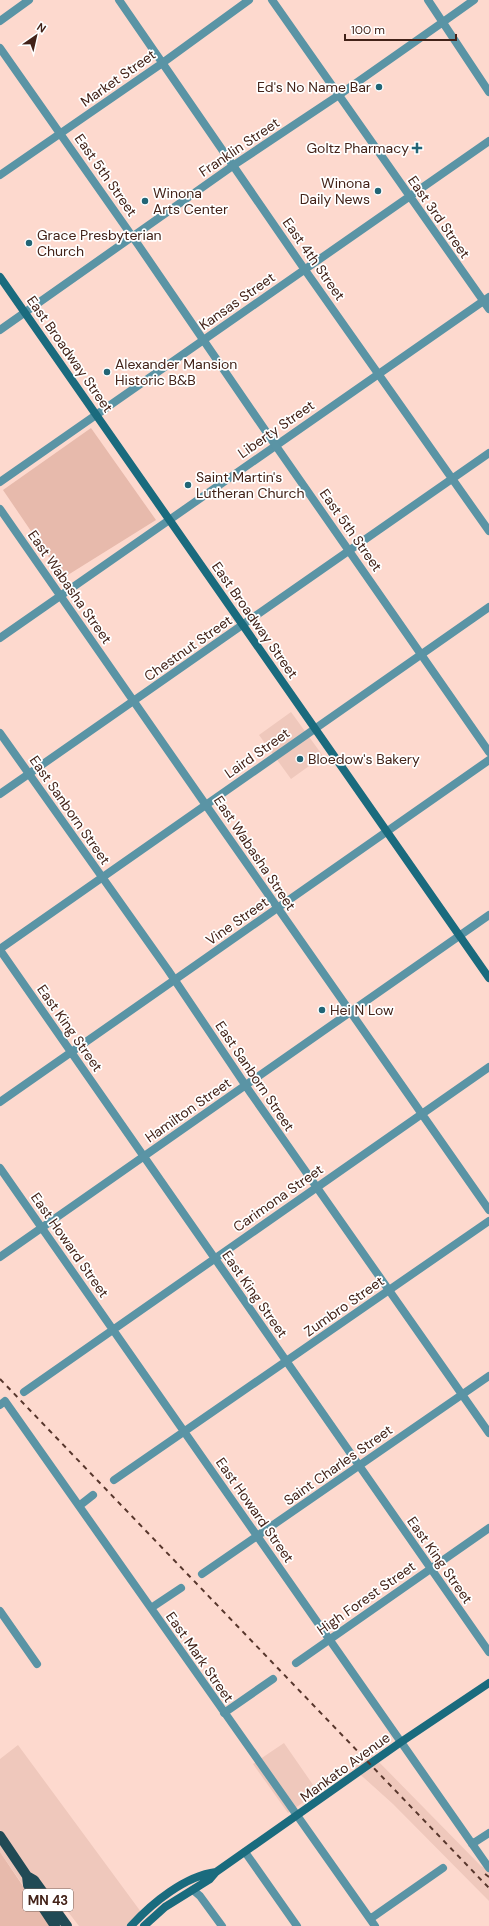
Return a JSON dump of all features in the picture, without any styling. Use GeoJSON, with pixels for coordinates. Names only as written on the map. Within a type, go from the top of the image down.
{"type":"FeatureCollection","features":[{"type":"Feature","properties":{"kind":"main road","name":"East Broadway Street"},"geometry":{"type":"LineString","coordinates":[[0,276],[489,978]]}},
{"type":"Feature","properties":{"kind":"main road","name":"Mankato Avenue"},"geometry":{"type":"LineString","coordinates":[[144,1926],[166,1907],[210,1880],[216,1872],[297,1817],[401,1742],[489,1683]]}},
{"type":"Feature","properties":{"kind":"main road","name":"MN 43"},"geometry":{"type":"LineString","coordinates":[[0,1836],[27,1876],[34,1880],[67,1926]]}},
{"type":"Feature","properties":{"kind":"main road","name":"Mankato Avenue"},"geometry":{"type":"LineString","coordinates":[[131,1926],[157,1903],[183,1884],[208,1873],[216,1872]]}},
{"type":"Feature","properties":{"kind":"main road","name":"MN 43"},"geometry":{"type":"LineString","coordinates":[[27,1876],[28,1885],[55,1926]]}},
{"type":"Feature","properties":{"kind":"street"},"geometry":{"type":"LineString","coordinates":[[0,21],[30,0]]}},
{"type":"Feature","properties":{"kind":"street","name":"East 4th Street"},"geometry":{"type":"LineString","coordinates":[[119,0],[161,64],[234,165],[305,270],[489,531]]}},
{"type":"Feature","properties":{"kind":"street","name":"Market Street"},"geometry":{"type":"LineString","coordinates":[[0,175],[161,64],[249,0]]}},
{"type":"Feature","properties":{"kind":"street","name":"East 3rd Street"},"geometry":{"type":"LineString","coordinates":[[272,0],[409,197],[486,299],[489,309]]}},
{"type":"Feature","properties":{"kind":"street"},"geometry":{"type":"LineString","coordinates":[[428,0],[489,92]]}},
{"type":"Feature","properties":{"kind":"street","name":"Franklin Street"},"geometry":{"type":"LineString","coordinates":[[0,330],[132,236],[234,165],[339,95],[474,0]]}},
{"type":"Feature","properties":{"kind":"street","name":"East 5th Street"},"geometry":{"type":"LineString","coordinates":[[0,48],[489,752]]}},
{"type":"Feature","properties":{"kind":"street","name":"Kansas Street"},"geometry":{"type":"LineString","coordinates":[[0,482],[489,141]]}},
{"type":"Feature","properties":{"kind":"street","name":"Liberty Street"},"geometry":{"type":"LineString","coordinates":[[0,638],[486,299]]}},
{"type":"Feature","properties":{"kind":"street","name":"Chestnut Street"},"geometry":{"type":"LineString","coordinates":[[0,794],[489,453]]}},
{"type":"Feature","properties":{"kind":"street","name":"East Wabasha Street"},"geometry":{"type":"LineString","coordinates":[[0,509],[133,702],[207,804],[349,1013],[489,1210]]}},
{"type":"Feature","properties":{"kind":"street","name":"Laird Street"},"geometry":{"type":"LineString","coordinates":[[0,949],[489,607]]}},
{"type":"Feature","properties":{"kind":"street","name":"East Sanborn Street"},"geometry":{"type":"LineString","coordinates":[[0,732],[101,878],[175,980],[245,1085],[489,1433]]}},
{"type":"Feature","properties":{"kind":"street","name":"Vine Street"},"geometry":{"type":"LineString","coordinates":[[0,1102],[489,760]]}},
{"type":"Feature","properties":{"kind":"street","name":"Hamilton Street"},"geometry":{"type":"LineString","coordinates":[[0,1257],[489,915]]}},
{"type":"Feature","properties":{"kind":"street","name":"East King Street"},"geometry":{"type":"LineString","coordinates":[[0,949],[489,1652]]}},
{"type":"Feature","properties":{"kind":"street","name":"Carimona Street"},"geometry":{"type":"LineString","coordinates":[[24,1392],[489,1067]]}},
{"type":"Feature","properties":{"kind":"street","name":"East Howard Street"},"geometry":{"type":"LineString","coordinates":[[0,1168],[489,1868]]}},
{"type":"Feature","properties":{"kind":"street","name":"Zumbro Street"},"geometry":{"type":"LineString","coordinates":[[114,1480],[185,1433],[489,1221]]}},
{"type":"Feature","properties":{"kind":"street","name":"Saint Charles Street"},"geometry":{"type":"LineString","coordinates":[[202,1574],[258,1537],[489,1376]]}},
{"type":"Feature","properties":{"kind":"street","name":"East Mark Street"},"geometry":{"type":"LineString","coordinates":[[3,1403],[79,1506],[375,1926]]}},
{"type":"Feature","properties":{"kind":"street"},"geometry":{"type":"LineString","coordinates":[[79,1506],[93,1495]]}},
{"type":"Feature","properties":{"kind":"street","name":"High Forest Street"},"geometry":{"type":"LineString","coordinates":[[296,1662],[330,1640],[489,1528]]}},
{"type":"Feature","properties":{"kind":"street"},"geometry":{"type":"LineString","coordinates":[[150,1608],[181,1588]]}},
{"type":"Feature","properties":{"kind":"street"},"geometry":{"type":"LineString","coordinates":[[0,1611],[37,1664]]}},
{"type":"Feature","properties":{"kind":"street"},"geometry":{"type":"LineString","coordinates":[[224,1713],[273,1679]]}},
{"type":"Feature","properties":{"kind":"street"},"geometry":{"type":"LineString","coordinates":[[472,1844],[489,1833]]}},
{"type":"Feature","properties":{"kind":"street"},"geometry":{"type":"LineString","coordinates":[[245,1852],[297,1926]]}},
{"type":"Feature","properties":{"kind":"street"},"geometry":{"type":"LineString","coordinates":[[370,1919],[443,1868]]}},
{"type":"Feature","properties":{"kind":"street"},"geometry":{"type":"LineString","coordinates":[[193,1890],[200,1896],[222,1926]]}},
{"type":"Feature","properties":{"kind":"shaded area"},"geometry":{"type":"Polygon","coordinates":[[[91,428],[156,520],[63,578],[3,490],[91,428]]]}},
{"type":"Feature","properties":{"kind":"shaded area"},"geometry":{"type":"Polygon","coordinates":[[[291,712],[323,756],[291,779],[259,735],[291,712]]]}},
{"type":"Feature","properties":{"kind":"shaded area"},"geometry":{"type":"Polygon","coordinates":[[[284,1743],[318,1792],[288,1813],[253,1764],[284,1743]]]}},
{"type":"Feature","properties":{"kind":"shaded area"},"geometry":{"type":"Polygon","coordinates":[[[18,1745],[141,1912],[127,1926],[79,1926],[62,1904],[34,1901],[0,1852],[0,1759],[18,1745]]]}},
{"type":"Feature","properties":{"kind":"shaded area"},"geometry":{"type":"Polygon","coordinates":[[[372,1755],[481,1866],[489,1870],[489,1901],[393,1804],[353,1768],[372,1755]]]}},
{"type":"Feature","properties":{"kind":"shaded area"},"geometry":{"type":"Polygon","coordinates":[[[0,1852],[50,1926],[0,1926],[0,1852]]]}},
{"type":"Feature","properties":{"kind":"railway"},"geometry":{"type":"LineString","coordinates":[[0,1379],[489,1888]]}},
{"type":"Feature","properties":{"kind":"railway"},"geometry":{"type":"LineString","coordinates":[[485,1874],[489,1877]]}},
{"type":"Feature","properties":{"kind":"place","name":"Ed's No Name Bar"},"geometry":{"type":"Point","coordinates":[379,87]}},
{"type":"Feature","properties":{"kind":"place","name":"Goltz Pharmacy"},"geometry":{"type":"Point","coordinates":[417,148]}},
{"type":"Feature","properties":{"kind":"place","name":"Winona Daily News"},"geometry":{"type":"Point","coordinates":[378,191]}},
{"type":"Feature","properties":{"kind":"place","name":"Winona Arts Center"},"geometry":{"type":"Point","coordinates":[145,201]}},
{"type":"Feature","properties":{"kind":"place","name":"Grace Presbyterian Church"},"geometry":{"type":"Point","coordinates":[29,243]}},
{"type":"Feature","properties":{"kind":"place","name":"Alexander Mansion Historic B&B"},"geometry":{"type":"Point","coordinates":[107,372]}},
{"type":"Feature","properties":{"kind":"place","name":"Saint Martin's Lutheran Church"},"geometry":{"type":"Point","coordinates":[188,485]}},
{"type":"Feature","properties":{"kind":"place","name":"Bloedow's Bakery"},"geometry":{"type":"Point","coordinates":[300,759]}},
{"type":"Feature","properties":{"kind":"place","name":"Hei N Low"},"geometry":{"type":"Point","coordinates":[322,1010]}}]}
